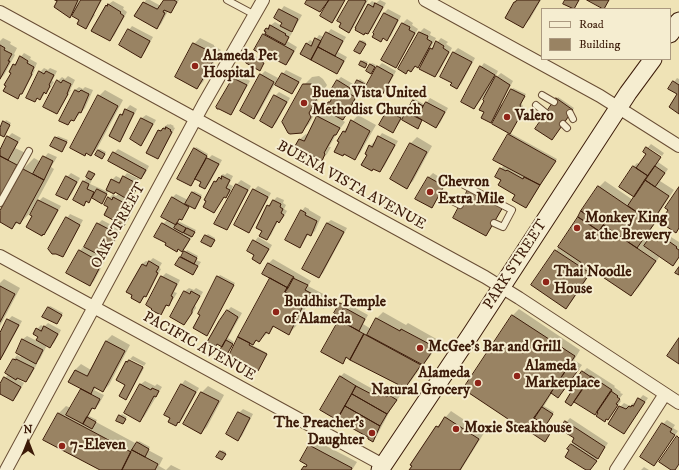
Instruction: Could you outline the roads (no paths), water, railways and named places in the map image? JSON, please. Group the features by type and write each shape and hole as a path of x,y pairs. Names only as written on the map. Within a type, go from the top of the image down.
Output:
{"main road":[{"path":"671,33 679,21"},
{"name":"PARK STREET","path":"381,468 652,60"}],"street":[{"name":"OAK STREET","path":"6,470 93,307 263,0"},
{"path":"425,0 600,96 679,146"},
{"name":"BUENA VISTA AVENUE","path":"0,12 502,287 679,403"},
{"name":"PACIFIC AVENUE","path":"0,256 381,468"},
{"path":"616,470 665,394"}],"lane":[{"path":"227,0 255,15"},
{"path":"542,95 554,102"},
{"path":"536,105 546,113"},
{"path":"0,203 29,151"},
{"path":"460,183 512,210 503,227 494,223"},
{"path":"450,200 460,205"}],"place":[{"name":"Alameda Pet Hospital","path":"195,66"},
{"name":"Buena Vista United Methodist Church","path":"304,103"},
{"name":"Valero","path":"507,117"},
{"name":"Chevron Extra Mile","path":"430,192"},
{"name":"Monkey King at the Brewery","path":"577,228"},
{"name":"Thai Noodle House","path":"546,282"},
{"name":"Buddhist Temple of Alameda","path":"276,312"},
{"name":"McGee's Bar and Grill","path":"420,348"},
{"name":"Alameda Marketplace","path":"517,376"},
{"name":"Alameda Natural Grocery","path":"478,383"},
{"name":"Moxie Steakhouse","path":"456,429"},
{"name":"The Preacher's Daughter","path":"372,433"},
{"name":"7-Eleven","path":"62,446"}]}
